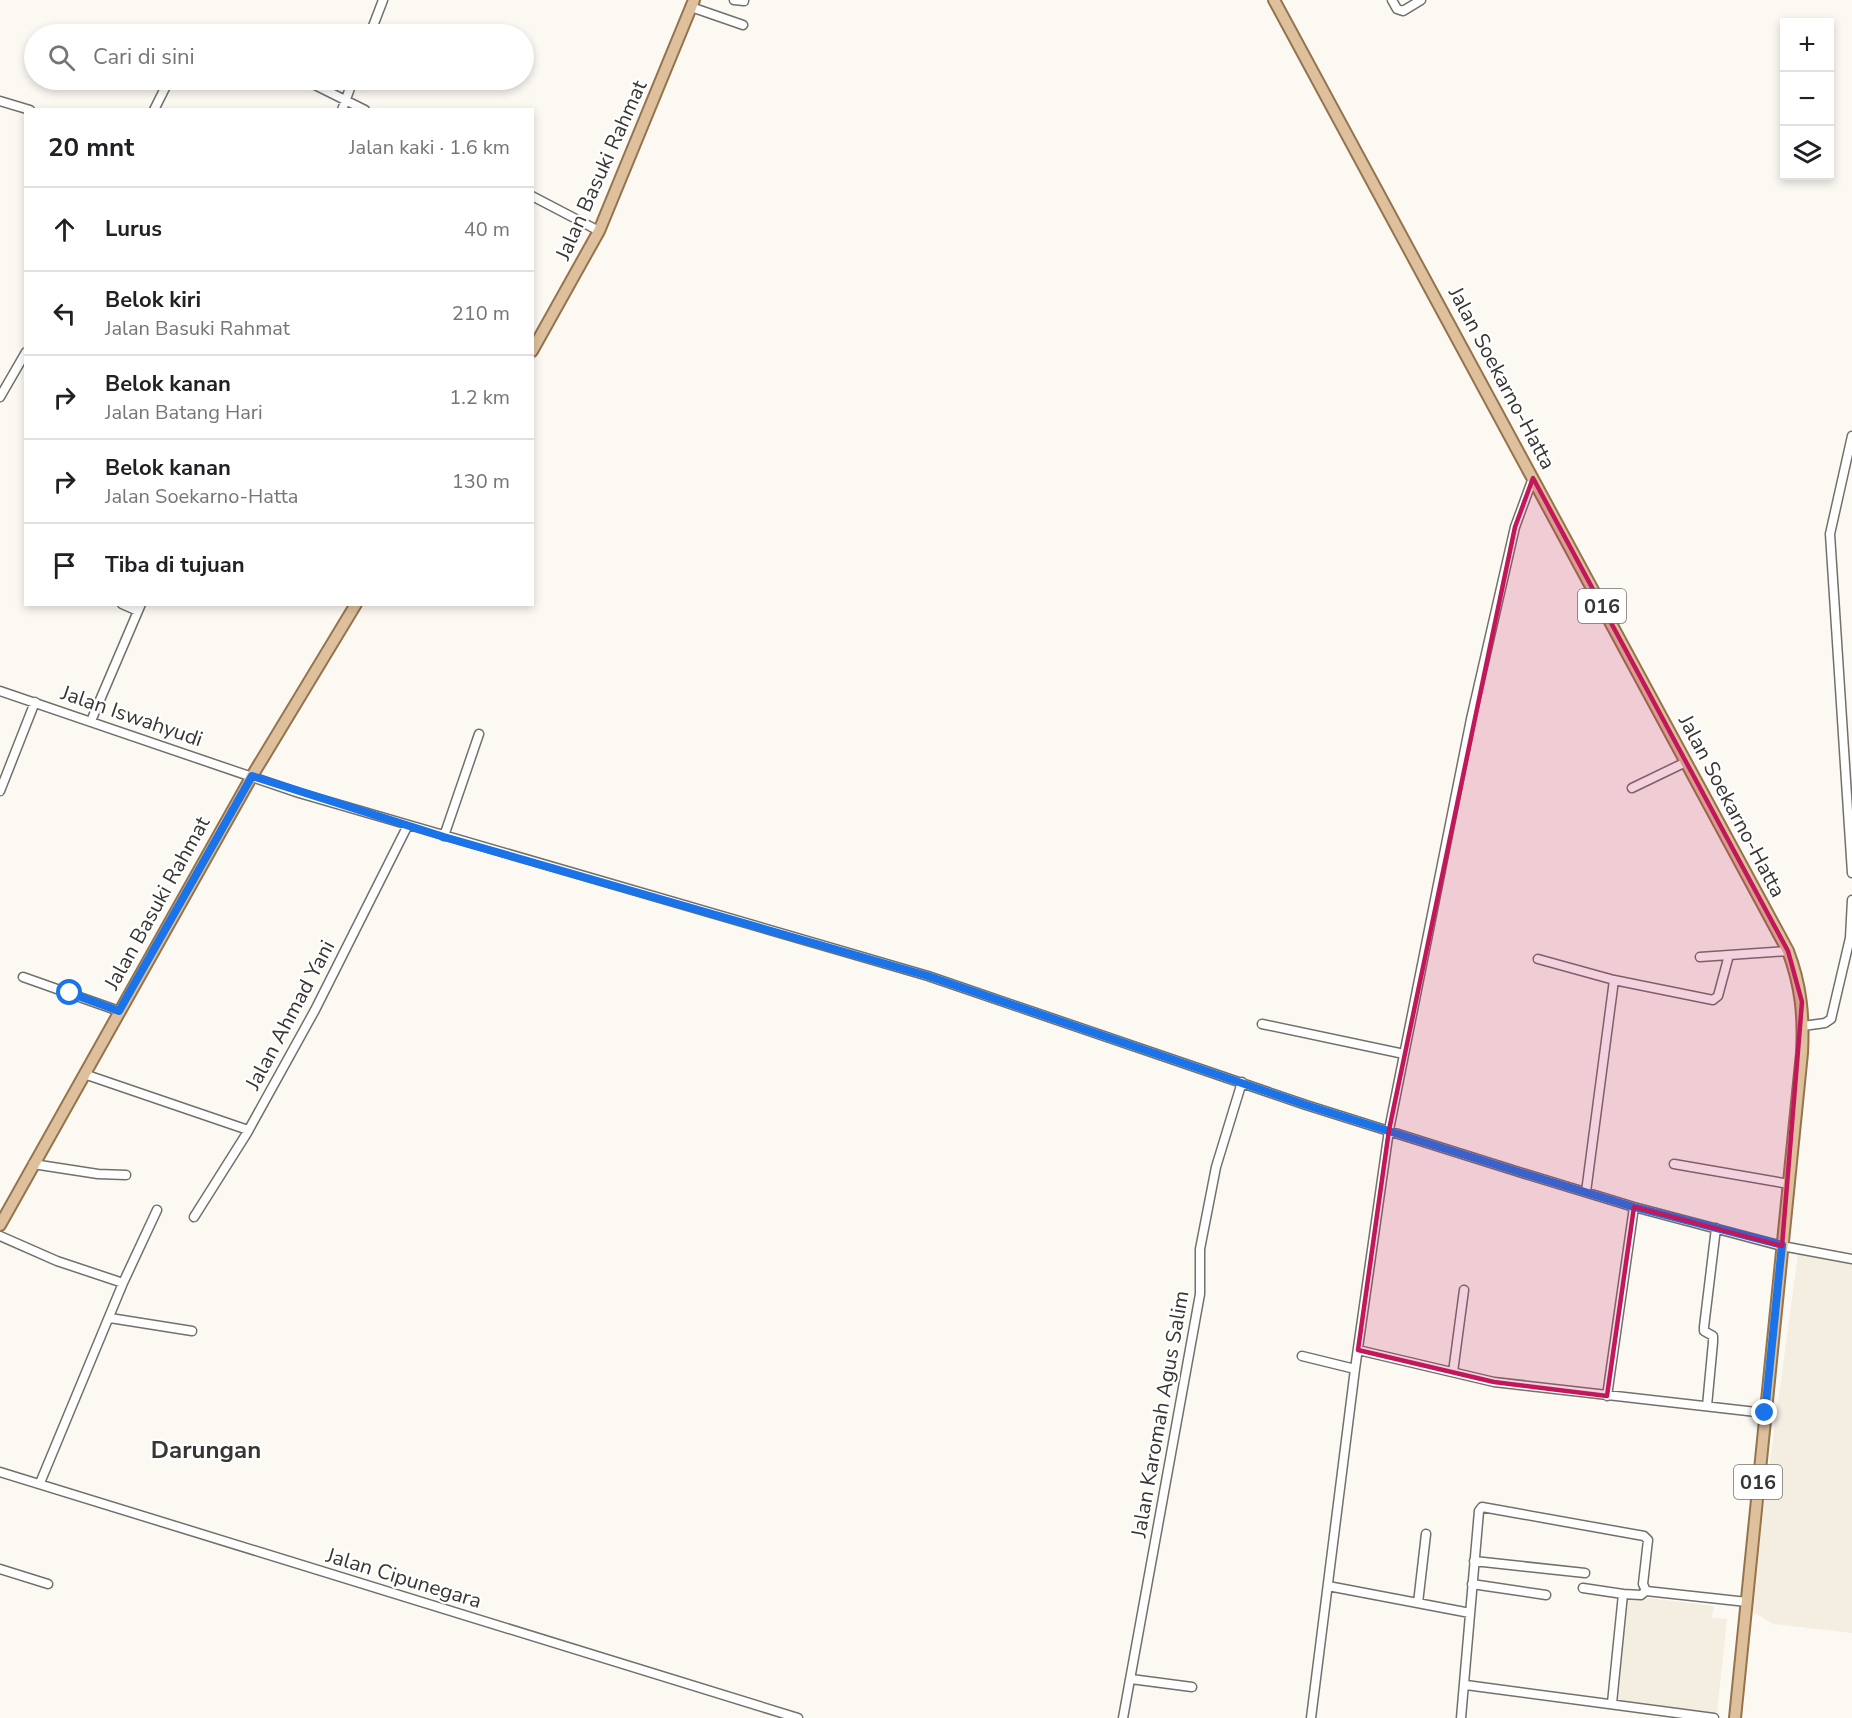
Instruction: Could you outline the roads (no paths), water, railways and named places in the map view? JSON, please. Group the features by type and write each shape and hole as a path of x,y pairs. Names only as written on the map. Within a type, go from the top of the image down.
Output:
{"main road":[{"name":"Jalan Soekarno-Hatta","path":"1274,0 1788,951 1797,975 1803,1026 1735,1718"},
{"name":"Jalan Basuki Rahmat","path":"534,347 599,231 692,4"},
{"name":"Jalan Basuki Rahmat","path":"0,1225 252,776 355,606"}],"street":[{"path":"374,24 383,0"},
{"path":"734,0 744,2"},
{"path":"1392,0 1397,9 1403,11 1421,0"},
{"path":"692,4 744,25"},
{"path":"155,108 164,90"},
{"path":"326,90 361,108"},
{"path":"343,108 350,90"},
{"path":"0,102 24,108"},
{"path":"534,197 599,231"},
{"path":"0,398 24,356"},
{"path":"1852,436 1830,534 1852,873"},
{"path":"1311,1718 1355,1369 1389,1131 1472,719 1515,527 1533,478"},
{"path":"91,721 140,608"},
{"name":"Jalan Iswahyudi","path":"0,691 252,776 444,837 928,976 1389,1131 1634,1207 1782,1245 1852,1259"},
{"path":"0,791 35,702"},
{"path":"444,837 479,734"},
{"path":"1632,788 1686,762"},
{"name":"Jalan Ahmad Yani","path":"194,1217 248,1130 315,1010 408,825"},
{"path":"1803,1026 1825,1023 1831,1019 1850,938 1852,900"},
{"path":"1700,957 1788,951"},
{"path":"1538,959 1614,980 1713,1000 1718,996 1729,955"},
{"path":"23,977 119,1011"},
{"path":"1586,1192 1614,980"},
{"path":"1262,1024 1404,1054"},
{"path":"84,1074 248,1130"},
{"name":"Jalan Karomah Agus Salim","path":"1123,1718 1200,1294 1200,1249 1216,1167 1242,1082"},
{"path":"33,1164 98,1174 126,1175"},
{"path":"1674,1164 1789,1184"},
{"path":"1607,1396 1634,1207"},
{"path":"40,1484 123,1283 157,1210"},
{"path":"1707,1406 1713,1336 1704,1330 1716,1228"},
{"path":"0,1236 57,1261 123,1283"},
{"path":"1453,1372 1464,1290"},
{"path":"110,1318 192,1331"},
{"path":"1358,1350 1494,1382 1765,1413"},
{"path":"1302,1356 1355,1369"},
{"name":"Jalan Cipunegara","path":"0,1472 798,1718"},
{"path":"1461,1718 1466,1685 1474,1561 1479,1511 1482,1507 1646,1537 1648,1540 1643,1584 1646,1591"},
{"path":"1418,1603 1426,1534"},
{"path":"1474,1561 1585,1573"},
{"path":"0,1569 48,1584"},
{"path":"1472,1584 1546,1595"},
{"path":"1328,1586 1470,1613"},
{"path":"1583,1588 1623,1594 1641,1595 1646,1591 1747,1602"},
{"path":"1612,1703 1623,1594"},
{"path":"1131,1679 1192,1687"},
{"path":"1466,1685 1714,1718"}],"district":[{"name":"Darungan","path":"206,1450"}]}
